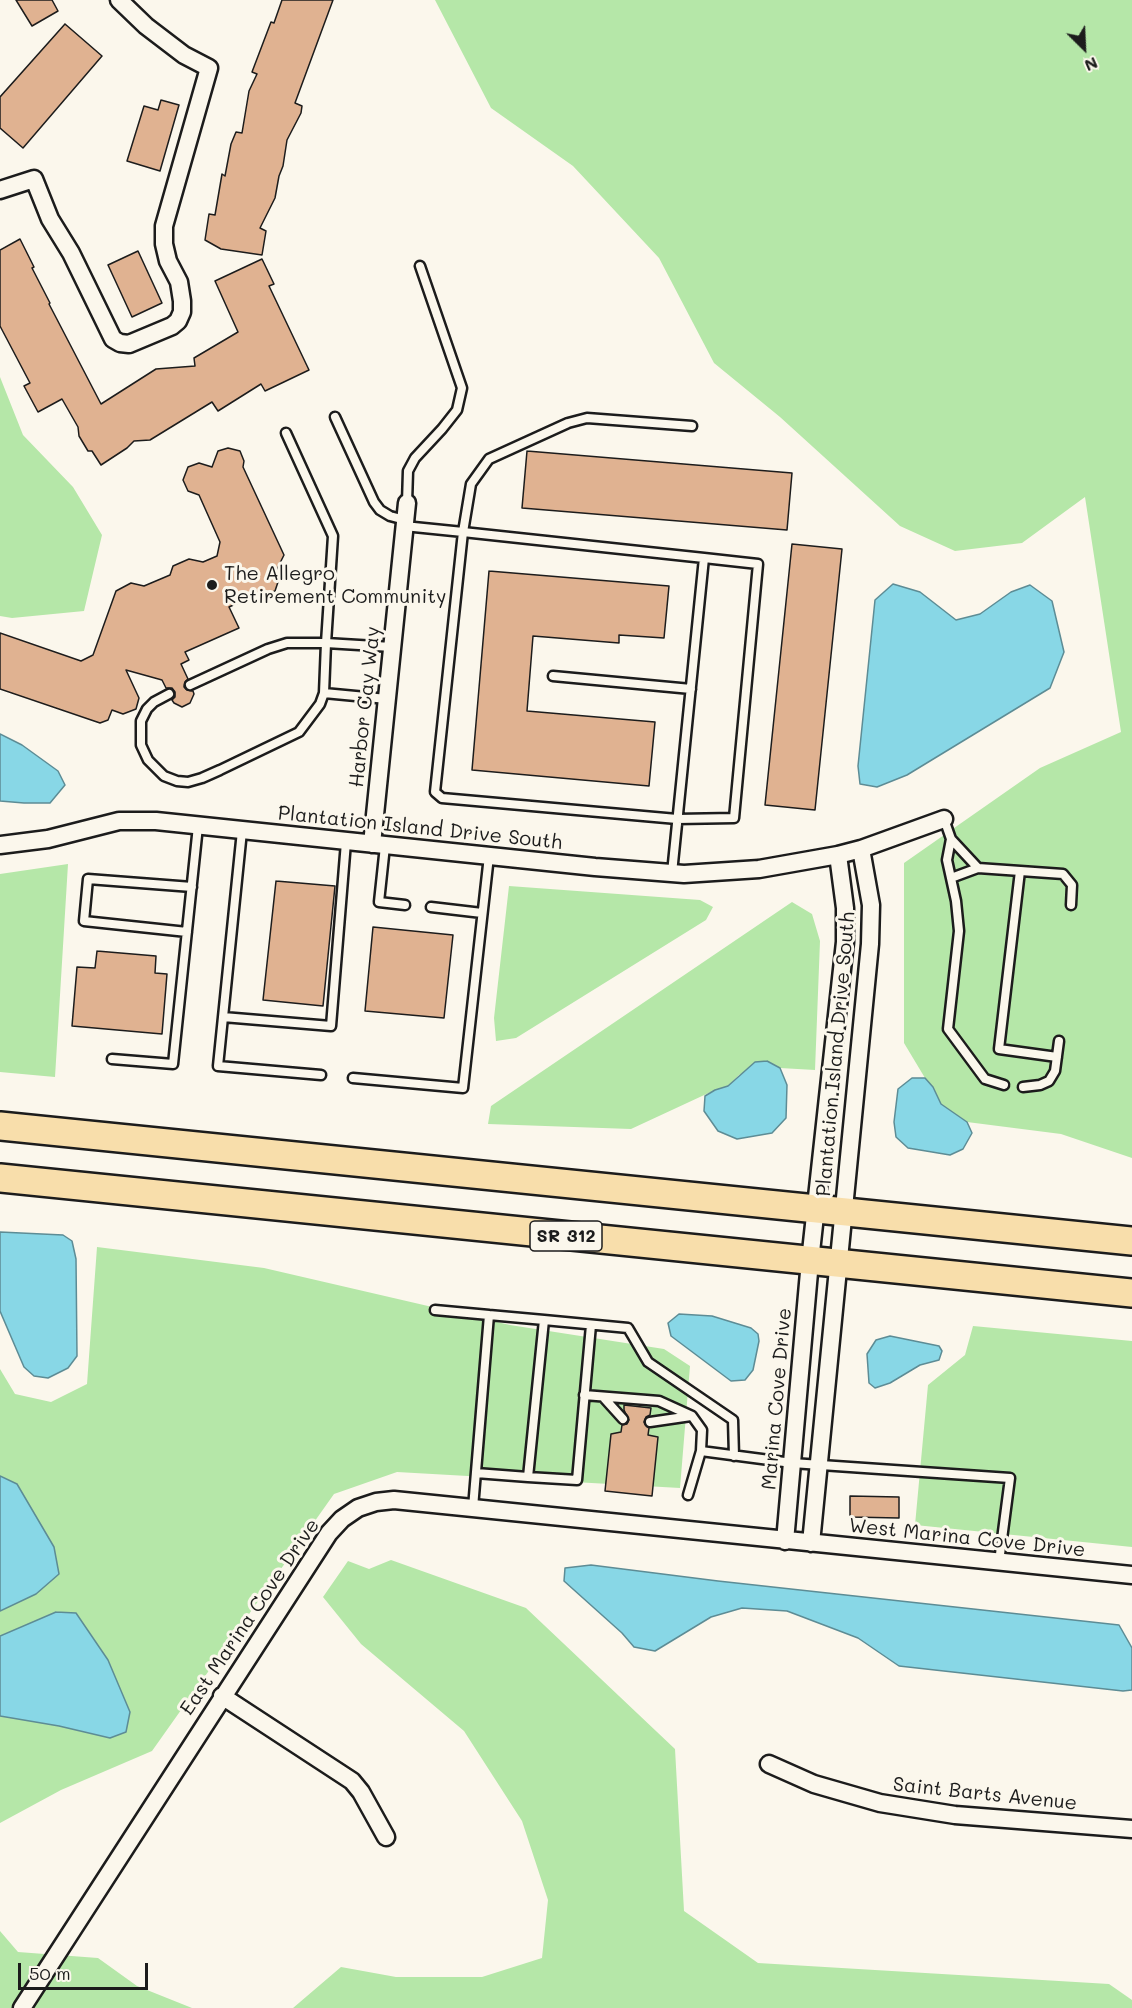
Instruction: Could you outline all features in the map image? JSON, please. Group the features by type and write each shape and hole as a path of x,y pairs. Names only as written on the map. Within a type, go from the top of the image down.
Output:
{"main road":[{"path":"0,1126 1132,1241"},
{"name":"SR 312","path":"0,1178 1132,1293"}],"street":[{"path":"0,190 34,179 50,219 71,253 113,339 129,344 172,326 178,321 183,301 179,282 168,261 164,244 164,226 209,68 184,55 146,26 119,0"},
{"name":"Harbor Cay Way","path":"378,845 387,699 407,503"},
{"name":"Plantation Island Drive South","path":"0,845 48,839 119,821 156,821 346,842 684,874 759,869 838,855 944,819"},
{"name":"Plantation Island Drive South","path":"838,1264 870,944 871,905 861,849"},
{"name":"Plantation Island Drive South","path":"810,1261 845,942 845,908 838,855"},
{"name":"Marina Cove Drive","path":"798,1542 792,1463 810,1261"},
{"path":"798,1542 818,1465 838,1264"},
{"name":"East Marina Cove Drive","path":"22,2008 329,1533 342,1519 358,1508 376,1502 394,1500 798,1542"},
{"name":"West Marina Cove Drive","path":"798,1542 1132,1575"},
{"path":"222,1696 352,1781 361,1792 386,1837"},
{"name":"Saint Barts Avenue","path":"769,1764 814,1784 880,1803 955,1815 1132,1829"}],"lane":[{"path":"407,503 408,471 415,458 457,410 462,388 420,266"},
{"path":"335,417 374,502 380,510 405,523 464,532 758,564 734,818 678,819 442,798 435,792 464,532 471,484 489,459 568,423 587,418 692,426"},
{"path":"169,694 154,702 144,715 141,721 141,745 148,760 164,776 188,782 211,774 299,732 321,704 324,693 333,536 286,433"},
{"path":"672,873 704,558"},
{"path":"190,685 268,649 287,643 392,647"},
{"path":"553,676 691,689"},
{"path":"324,693 387,699"},
{"path":"944,819 951,839 978,868"},
{"path":"112,1059 173,1064 198,826"},
{"path":"242,831 218,1066 321,1076"},
{"path":"951,839 947,860 959,931 948,1029 985,1079 1004,1085"},
{"path":"223,1017 331,1026 346,842"},
{"path":"378,845 379,902 405,905"},
{"path":"353,1078 463,1088 489,856"},
{"path":"951,878 978,868 1063,874 1072,885 1071,904"},
{"path":"1020,871 999,1050 1057,1056"},
{"path":"187,932 84,921 88,879 192,887"},
{"path":"431,908 482,913"},
{"path":"1023,1087 1040,1086 1049,1081 1055,1071 1059,1041"},
{"path":"435,1310 628,1329 648,1362 733,1420 734,1456"},
{"path":"473,1508 489,1314"},
{"path":"528,1477 544,1320"},
{"path":"476,1473 577,1480 591,1325"},
{"path":"584,1395 660,1401 692,1416 702,1430 701,1451 688,1495"},
{"path":"604,1398 623,1419"},
{"path":"650,1422 692,1416"},
{"path":"701,1451 792,1463 1010,1478 999,1562"}],"green space":[{"path":"435,0 1132,0 1132,1158 1061,1134 967,1122 941,1104 933,1087 904,1043 904,863 1040,768 1121,732 1085,497 1022,543 955,551 900,526 780,417 714,363 659,258 573,166 491,108"},
{"path":"0,377 23,435 73,487 102,535 84,611 12,618 0,616"},
{"path":"68,864 55,1077 0,1072 0,874"},
{"path":"509,886 700,900 713,907 706,920 516,1038 496,1041 494,1018"},
{"path":"792,902 812,914 820,941 815,1070 780,1068 767,1061 739,1075 728,1086 631,1129 488,1124 491,1106"},
{"path":"97,1247 264,1268 510,1325 664,1349 690,1366 680,1488 397,1472 334,1494 152,1751 61,1790 0,1823 0,1369 15,1394 51,1402 87,1384"},
{"path":"973,1326 1132,1341 1132,1547 915,1525 928,1385 965,1355"},
{"path":"391,1560 526,1608 675,1749 684,1911 758,1963 1109,1984 1132,2000 1132,2008 293,2008 341,1967 396,1977 482,1977 542,1958 548,1900 522,1821 464,1731 361,1644 323,1597 348,1561 369,1569"},
{"path":"0,1931 18,1952 98,1958 137,1986 192,2008 0,2008"}],"water":[{"path":"893,584 920,592 956,620 980,614 1011,592 1030,585 1052,601 1064,652 1050,688 907,775 877,787 860,784 858,766 875,600"},
{"path":"0,734 22,745 58,771 65,785 50,803 0,801"},
{"path":"767,1061 780,1068 787,1085 786,1118 772,1133 737,1139 718,1131 704,1111 705,1096 728,1086 755,1062"},
{"path":"912,1078 925,1078 933,1087 941,1104 967,1122 972,1133 963,1149 950,1155 908,1148 896,1137 894,1122 898,1089"},
{"path":"0,1232 63,1235 72,1241 76,1259 77,1356 68,1368 48,1378 34,1376 24,1367 0,1311"},
{"path":"679,1314 712,1316 751,1328 758,1334 759,1341 753,1370 745,1380 731,1381 671,1336 668,1323"},
{"path":"890,1336 939,1346 942,1351 939,1360 920,1365 890,1383 875,1388 869,1383 867,1354 876,1340"},
{"path":"0,1476 17,1484 54,1547 59,1574 36,1594 0,1611"},
{"path":"591,1565 1119,1625 1132,1648 1132,1690 1123,1691 899,1666 858,1638 787,1611 742,1608 711,1617 655,1651 634,1647 622,1633 564,1581 565,1568"},
{"path":"56,1612 76,1613 108,1660 130,1712 126,1732 110,1738 0,1716 0,1636"}],"building":[{"path":"16,0 52,0 58,11 32,26"},
{"path":"282,0 333,0 295,103 302,106 301,113 287,140 275,198 260,228 266,231 262,255 221,249 205,240 209,214 215,215 222,174 225,176 231,144 236,132 242,133 249,91 257,74 252,72"},
{"path":"65,24 102,56 23,148 0,128 0,97"},
{"path":"161,100 179,105 160,171 127,161 144,106 158,110"},
{"path":"20,239 49,304 101,404 156,369 195,366 194,358 238,332 215,281 262,259 274,284 269,286 309,370 265,391 261,384 218,411 212,402 150,440 134,441 101,465 92,451 88,451 79,436 78,427 62,399 38,412 24,386 30,383 0,326 0,250"},
{"path":"138,251 162,303 132,317 108,265"},
{"name":"The Allegro Retirement Community","path":"228,448 240,451 244,461 243,467 284,555 276,571 279,579 275,591 258,594 229,607 239,628 185,652 189,660 181,664 188,679 184,687 193,691 194,694 190,703 182,707 174,703 172,700 175,692 172,688 166,688 162,680 126,670 139,698 136,709 123,714 112,710 108,720 100,723 0,689 0,633 81,661 93,655 116,591 131,583 144,586 170,575 173,566 189,559 203,562 217,556 220,542 199,495 188,491 183,480 188,467 199,463 212,467 218,451"},
{"path":"527,451 792,473 787,530 522,508"},
{"path":"792,544 842,549 815,810 765,805"},
{"path":"489,571 669,586 664,638 619,635 619,643 533,636 527,711 655,722 649,786 472,770"},
{"path":"276,881 335,886 323,1006 263,1000"},
{"path":"373,927 453,935 444,1018 365,1011"},
{"path":"97,951 156,956 155,973 167,974 162,1034 72,1026 77,967 95,968"},
{"path":"624,1405 651,1408 650,1415 644,1422 649,1428 648,1435 658,1437 652,1496 605,1491 611,1434 621,1432 622,1425 627,1424 629,1420"},
{"path":"850,1496 899,1497 899,1518 850,1517"}],"place":[{"name":"The Allegro Retirement Community","path":"212,585"}]}
